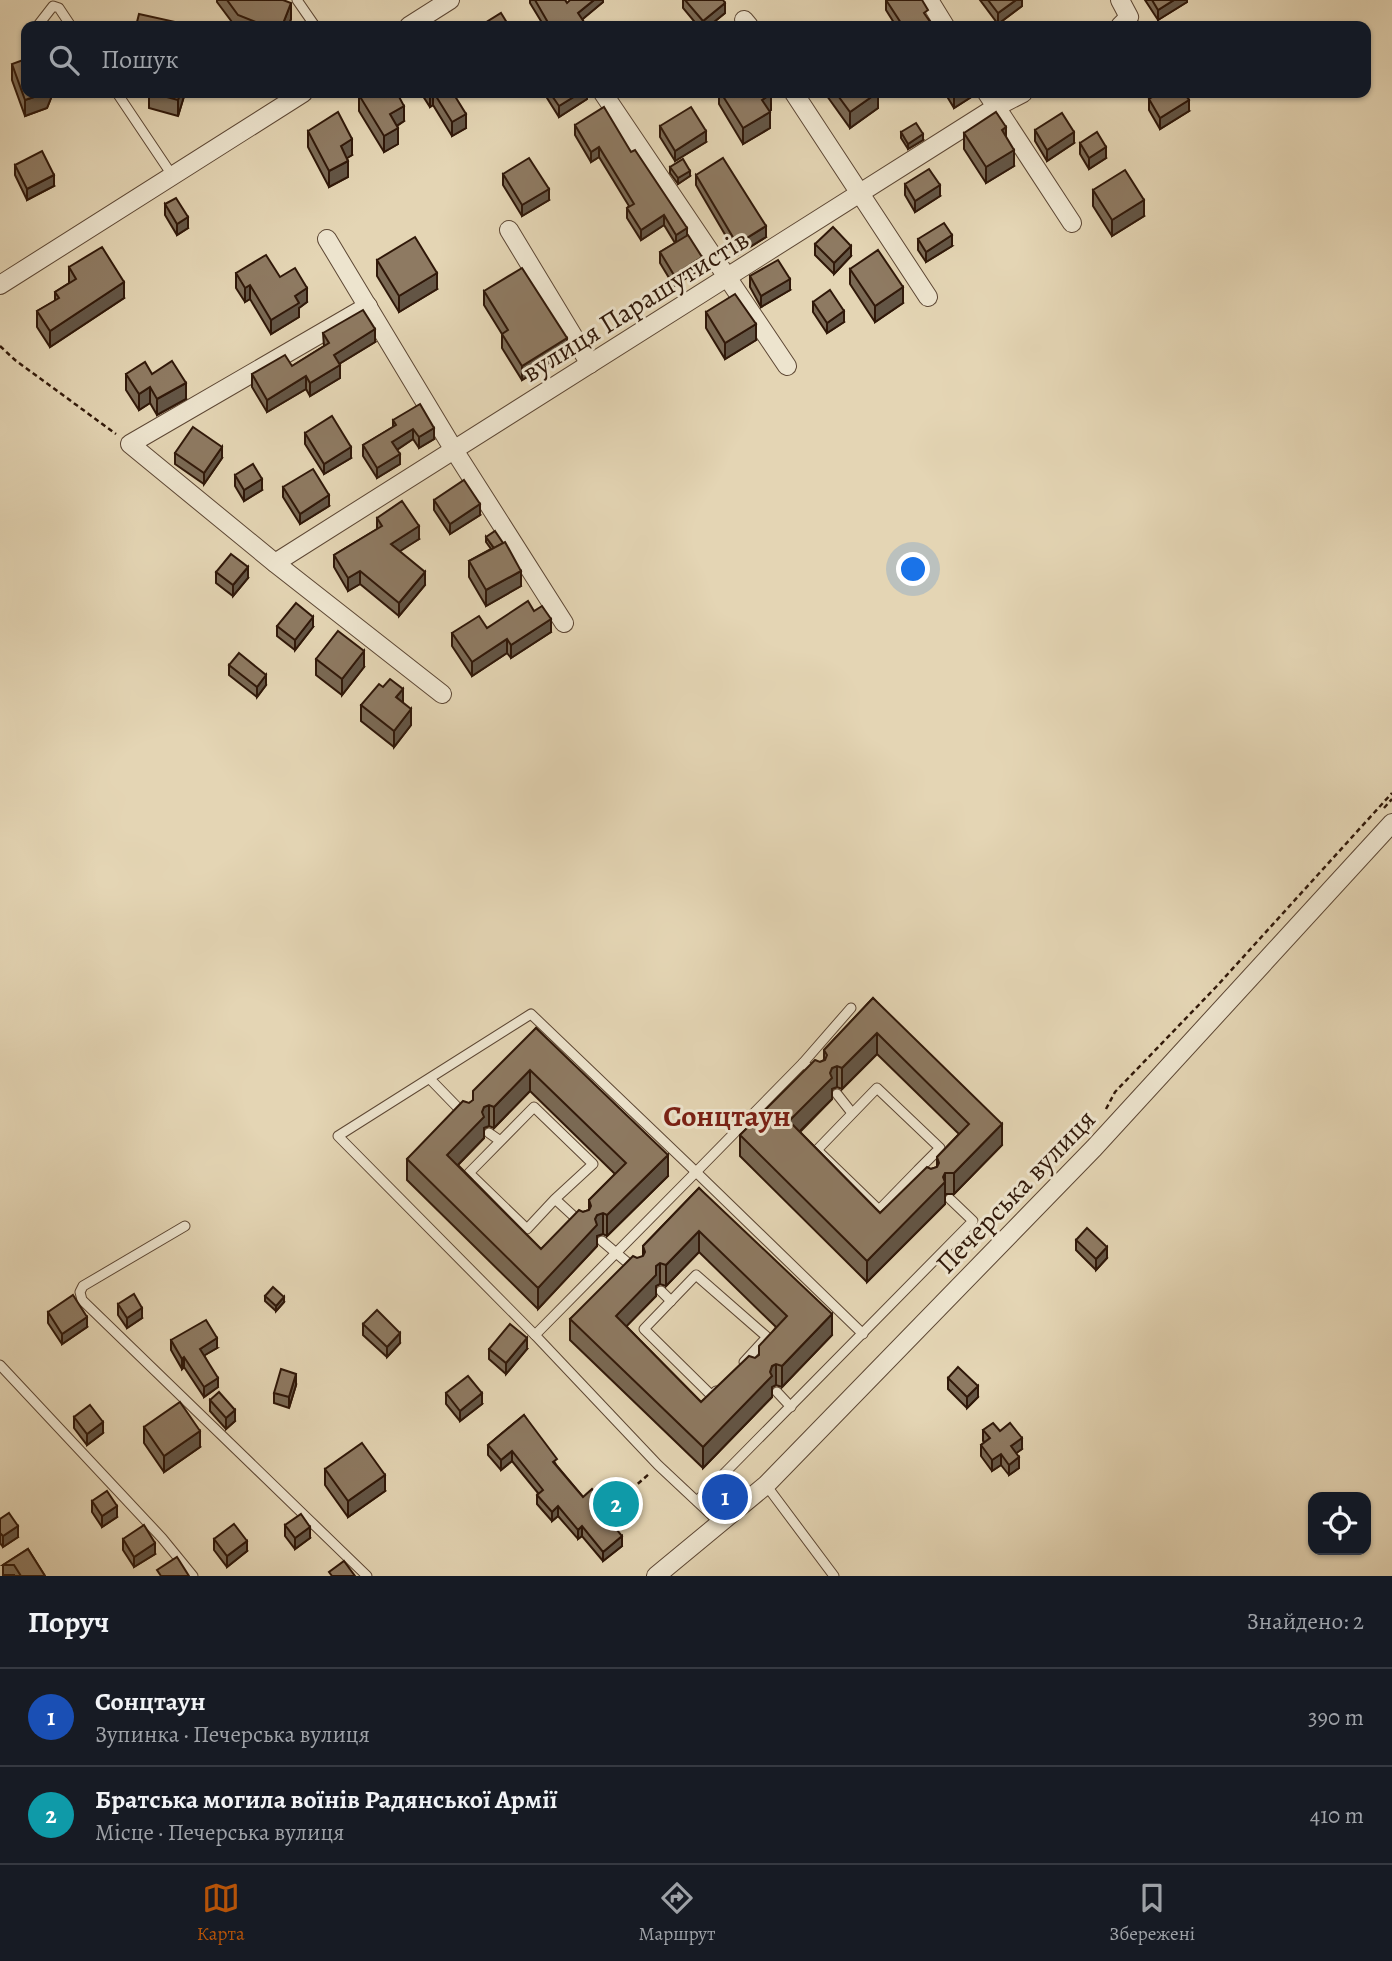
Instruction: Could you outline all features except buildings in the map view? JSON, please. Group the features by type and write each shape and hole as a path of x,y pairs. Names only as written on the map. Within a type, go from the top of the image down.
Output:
{"street":[{"path":"416,21 450,0"},
{"path":"929,0 942,21"},
{"path":"1120,0 1125,21"},
{"path":"0,285 295,98"},
{"path":"607,98 787,366"},
{"path":"797,98 928,297"},
{"path":"991,100 1072,223"},
{"name":"вулиця Парашутистів","path":"275,563 861,193 991,100"},
{"path":"509,230 590,364"},
{"path":"327,239 454,450 564,623"},
{"path":"368,306 131,444 275,563 442,695"},
{"name":"Печерська вулиця","path":"656,1576 766,1485 1094,1148 1392,823"}],"lane":[{"path":"297,0 312,21"},
{"path":"41,21 53,6 59,8 68,21"},
{"path":"120,98 172,175"},
{"path":"535,1335 803,1063 851,1008"},
{"path":"721,1524 659,1465 338,1136 531,1014 863,1334"},
{"path":"803,1063 820,1076"},
{"path":"430,1079 468,1117"},
{"path":"877,1088 940,1148 918,1170 879,1210 817,1150 877,1088"},
{"path":"837,1094 852,1113"},
{"path":"534,1107 593,1164 555,1199 527,1229 469,1172 534,1107"},
{"path":"489,1133 499,1140"},
{"path":"918,1170 932,1183"},
{"path":"555,1199 584,1226"},
{"path":"697,1501 973,1221 950,1199"},
{"path":"186,1226 83,1286 80,1292 82,1300 367,1576"},
{"path":"602,1241 638,1272"},
{"path":"720,1388 712,1396 644,1329 696,1275 767,1337 747,1365 736,1371"},
{"path":"661,1291 671,1301"},
{"path":"0,1365 162,1538 193,1576"},
{"path":"777,1392 791,1407"},
{"path":"766,1485 834,1576"}],"path":[{"path":"0,346 15,360 131,444"},
{"path":"1104,1113 1115,1092 1216,987 1392,793"},
{"path":"625,1495 659,1465"}],"place":[{"name":"Сонцтаун","path":"725,1497"},
{"name":"Братська могила воїнів Радянської Армії","path":"616,1504"}],"district":[{"name":"Сонцтаун","path":"727,1116"}]}
